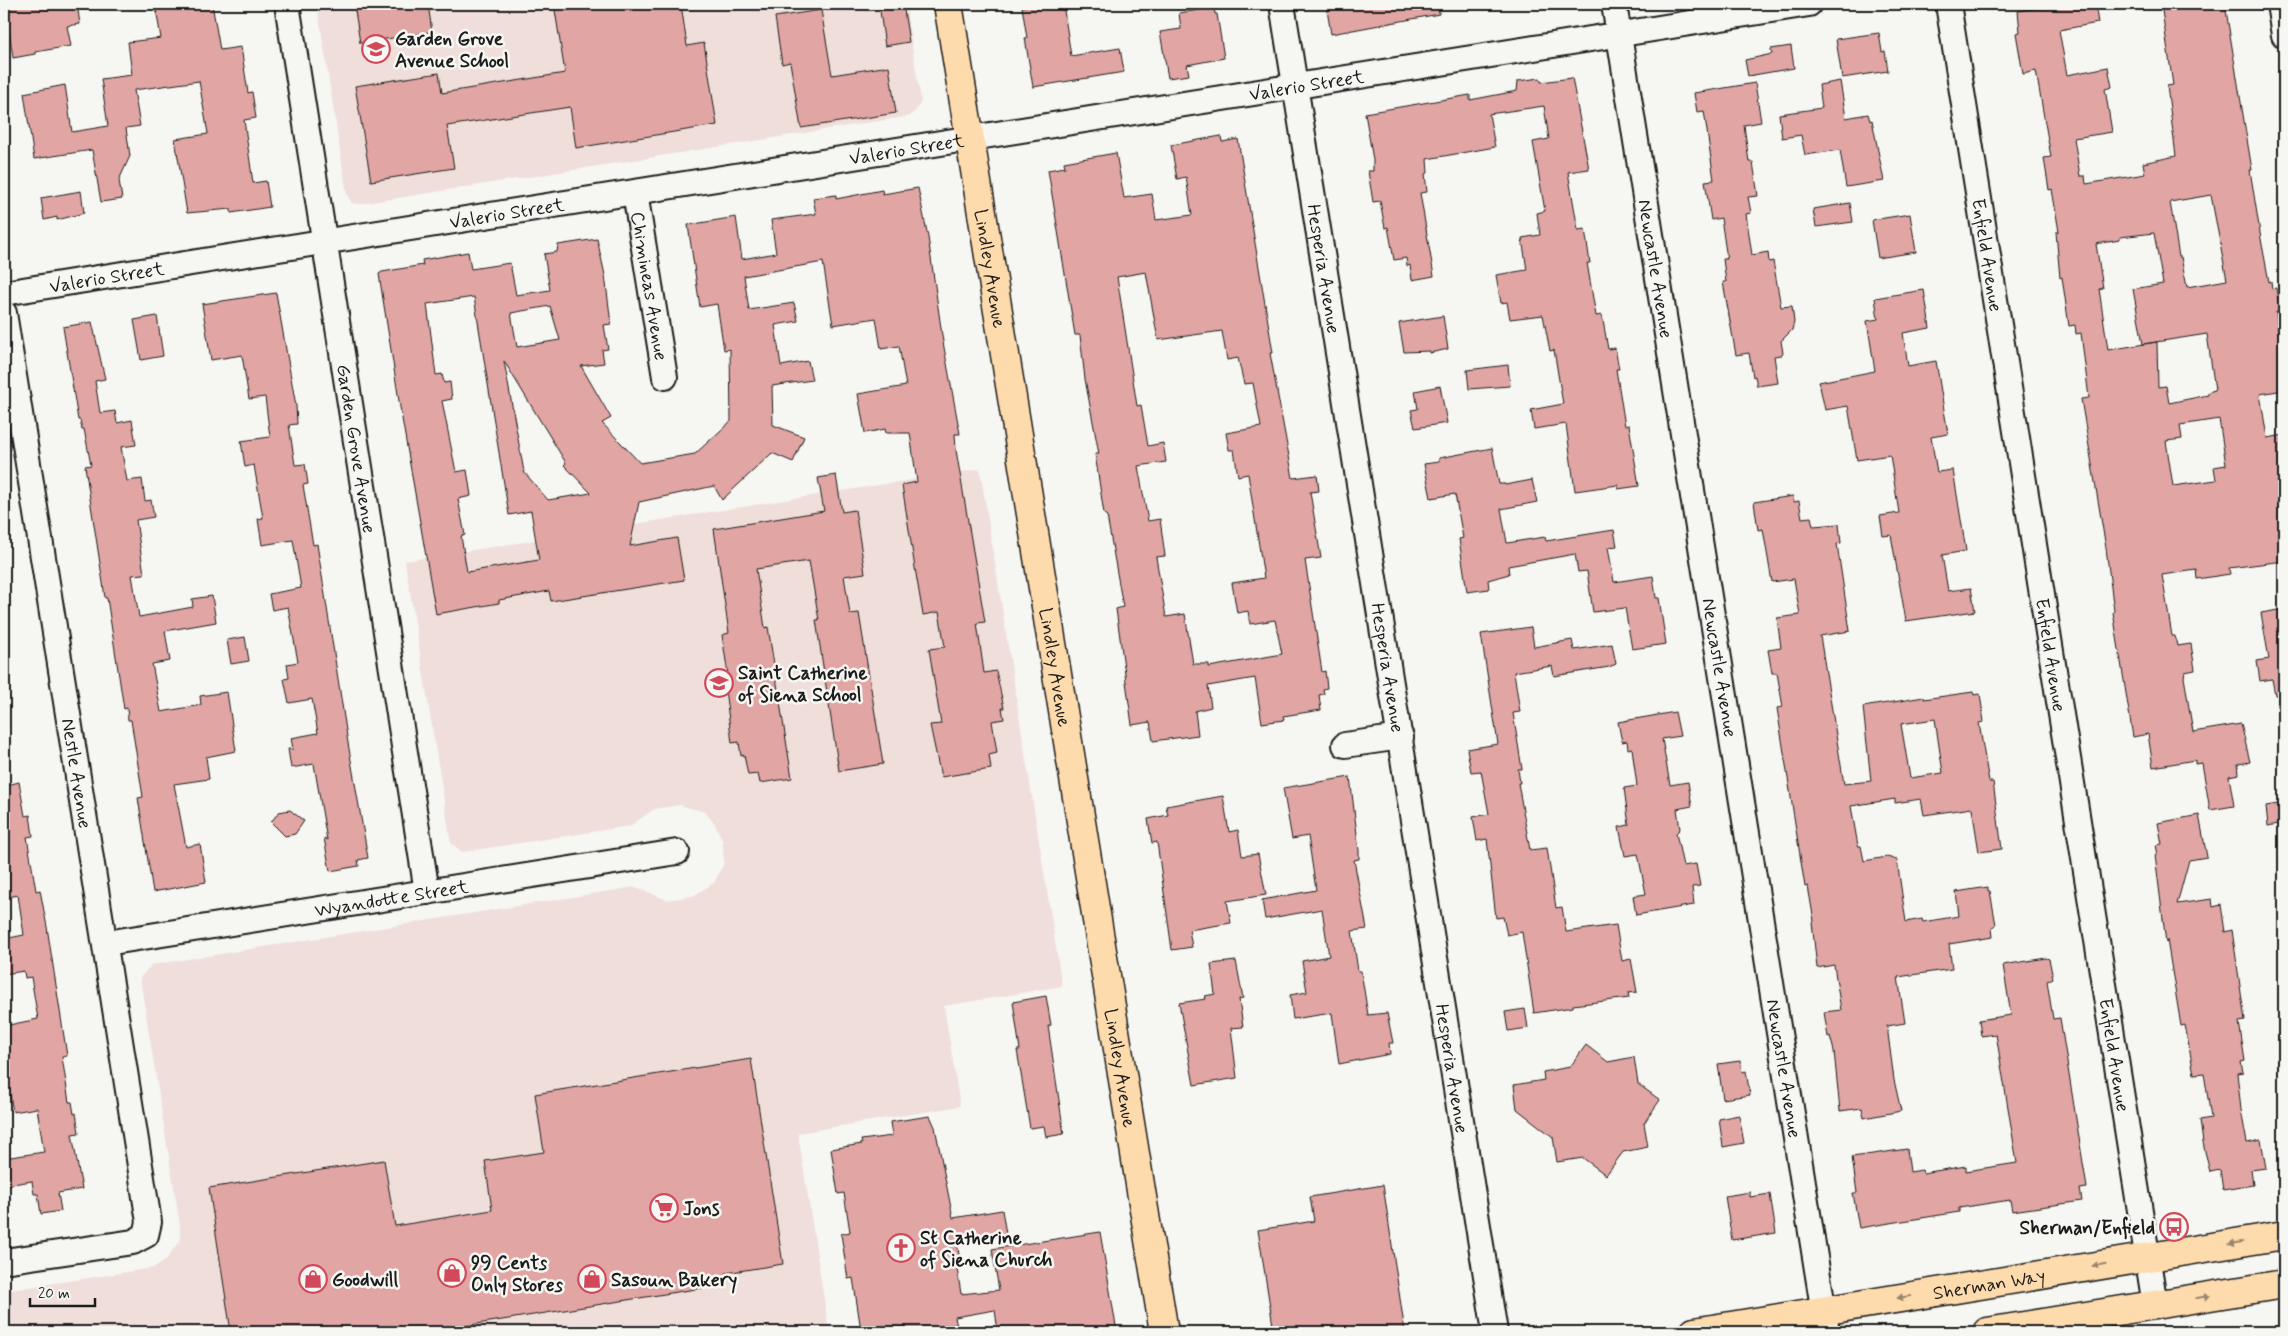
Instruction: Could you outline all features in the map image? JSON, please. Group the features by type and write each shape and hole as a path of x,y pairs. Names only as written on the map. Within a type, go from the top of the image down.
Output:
{"main road":[{"name":"Lindley Avenue","path":"948,4 1164,1332"},
{"name":"Sherman Way","path":"1694,1332 1825,1321 2147,1258 2284,1235"},
{"path":"1987,1332 2284,1284"}],"street":[{"name":"Garden Grove Avenue","path":"287,4 427,892"},
{"name":"Hesperia Avenue","path":"1282,4 1495,1332"},
{"name":"Newcastle Avenue","path":"1614,4 1825,1321"},
{"name":"Valerio Street","path":"4,293 1809,4"},
{"name":"Enfield Avenue","path":"1948,4 2155,1305"},
{"path":"2279,4 2284,36"},
{"name":"Chimineas Avenue","path":"635,193 665,377"},
{"name":"Nestle Avenue","path":"4,313 149,1222 146,1235 134,1242 4,1261"},
{"path":"1345,745 1401,737"},
{"name":"Wyandotte Street","path":"106,943 677,852"}],"shaded area":[{"path":"317,4 905,4 921,101 917,109 910,116 360,204 352,203 347,195"},
{"path":"980,469 1062,986 944,1006 960,1106 798,1133 829,1332 4,1332 4,1291 153,1268 165,1261 180,1240 180,1225 140,978 151,965 636,887 667,900 693,896 714,883 724,863 723,842 715,824 705,812 680,805 654,809 630,826 462,852 451,843 405,561"}],"building":[{"path":"4,4 77,4 80,24 67,26 71,46 13,58 8,24 4,25"},
{"path":"155,4 212,4 220,50 241,47 248,93 252,92 256,118 244,120 253,183 266,181 270,207 231,213 231,209 187,213 175,139 208,134 199,81 134,90 140,126 126,128 130,156 119,180 122,199 101,202 92,150 34,159 24,93 65,85 72,132 108,126 101,79 132,75 128,42 161,38"},
{"path":"354,4 428,4 432,32 360,43"},
{"path":"554,4 681,4 687,46 704,43 717,125 576,148 570,107 447,126 454,168 371,181 355,86 439,73 442,93 565,73"},
{"path":"879,4 903,4 909,42 885,46"},
{"path":"1025,4 1063,4 1071,56 1120,48 1124,72 1033,87 1022,7 1026,6"},
{"path":"1326,4 1439,4 1439,14 1331,34"},
{"path":"2065,4 2095,4 2098,23 2059,30 2067,75 2108,67 2112,87 2105,89 2112,132 2074,138 2080,176 2085,176 2086,184 2145,174 2143,163 2176,156 2167,86 2173,85 2161,4 2225,4 2252,170 2250,170 2261,239 2269,282 2271,281 2272,289 2276,288 2280,312 2276,312 2284,374 2284,390 2260,394 2267,438 2284,435 2284,561 2229,568 2230,574 2197,579 2196,570 2162,575 2172,636 2175,636 2177,646 2191,644 2195,670 2185,672 2184,677 2193,732 2241,724 2250,762 2238,764 2239,774 2229,776 2234,806 2210,810 2202,763 2195,764 2195,760 2153,767 2148,734 2133,737 2113,612 2106,548 2081,399 2089,398 2081,333 2076,334 2075,325 2069,326 2062,277 2060,278 2056,232 2059,232 2052,189 2049,190 2044,158 2051,157 2036,71 2023,74 2016,33 2020,32 2018,11","holes":["2211,195 2227,280 2187,287 2181,257 2179,257 2170,202","2154,233 2163,284 2133,289 2143,344 2207,334 2215,390 2208,392 2208,395 2169,403 2166,386 2158,387 2157,342 2108,350 2099,289 2103,288 2096,244 2120,240 2120,237","2219,419 2226,465 2214,467 2216,480 2173,486 2166,441 2182,439 2180,425"]},
{"path":"1214,8 1215,14 1217,14 1224,58 1187,65 1189,75 1168,78 1160,32 1181,29 1179,13"},
{"path":"821,10 832,75 889,66 896,113 801,128 790,62 782,64 775,17"},
{"path":"1879,33 1882,52 1885,51 1888,71 1842,78 1836,39"},
{"path":"1791,46 1794,68 1748,76 1745,60 1772,54 1771,49"},
{"path":"1540,78 1541,82 1572,78 1589,169 1568,172 1578,230 1585,229 1590,263 1587,263 1596,316 1602,315 1608,349 1615,348 1619,369 1616,369 1625,426 1629,425 1639,486 1618,489 1618,485 1575,491 1566,424 1534,429 1531,410 1563,404 1554,350 1550,351 1543,315 1510,319 1507,302 1501,303 1496,275 1527,270 1522,238 1540,235 1537,213 1545,211 1533,142 1549,139 1544,106 1489,114 1495,147 1427,159 1428,173 1425,174 1427,192 1420,193 1434,276 1412,280 1410,265 1407,266 1406,258 1394,260 1388,227 1385,228 1380,201 1373,202 1368,171 1373,171 1373,160 1365,113 1470,95 1470,100 1517,91 1518,81"},
{"path":"1840,81 1846,118 1868,114 1870,121 1872,120 1884,181 1846,187 1840,150 1805,155 1801,135 1782,138 1779,114 1822,108 1819,85"},
{"path":"1755,83 1761,122 1744,125 1749,162 1753,162 1758,196 1748,197 1751,213 1746,214 1752,255 1768,252 1769,262 1773,261 1781,307 1792,306 1794,322 1792,330 1781,341 1782,355 1774,356 1778,383 1757,386 1755,376 1753,377 1749,353 1736,355 1723,282 1726,282 1723,259 1727,259 1721,218 1711,220 1705,181 1714,180 1704,111 1697,112 1694,93"},
{"path":"1221,136 1222,142 1238,139 1273,353 1270,353 1293,478 1317,475 1319,491 1310,492 1321,558 1305,560 1322,672 1325,671 1327,688 1323,689 1324,694 1319,695 1321,710 1283,716 1284,720 1262,723 1255,678 1208,686 1211,707 1195,711 1198,735 1153,741 1150,722 1132,725 1116,609 1123,607 1107,516 1104,514 1095,454 1099,454 1085,379 1080,335 1075,335 1048,170 1065,167 1064,162 1116,153 1124,198 1152,194 1156,220 1192,215 1186,177 1177,179 1171,145","holes":["1146,272 1158,340 1222,331 1227,360 1238,358 1244,384 1253,383 1261,427 1226,433 1229,450 1234,450 1238,476 1248,474 1264,578 1232,583 1237,613 1248,611 1250,624 1275,620 1282,654 1209,667 1209,664 1193,664 1185,614 1166,617 1156,557 1165,556 1160,519 1148,521 1138,466 1166,462 1163,443 1148,446 1141,405 1137,406 1117,277"]},
{"path":"918,188 928,237 943,342 960,434 955,434 956,450 985,622 977,623 984,673 996,671 1004,708 1002,708 1004,719 992,721 997,753 989,755 991,769 941,777 930,725 941,724 929,649 945,647 939,612 923,615 915,568 902,485 917,482 910,433 886,433 885,429 865,433 858,394 906,386 899,346 881,349 876,318 833,325 823,262 744,276 749,310 794,303 798,321 775,325 781,366 808,361 812,380 772,386 773,425 804,437 793,462 772,453 722,500 714,486 639,502 630,546 677,538 684,580 551,601 549,591 499,600 499,603 436,614 379,274 423,265 422,260 468,252 471,269 510,263 516,295 550,290 544,254 557,252 558,245 597,239 605,275 611,324 604,325 608,349 602,350 604,363 581,366 611,418 602,423 640,463 695,454 731,421 730,349 724,350 717,304 700,307 688,225 736,217 742,259 776,253 771,220 816,214 813,198 836,195 836,199 882,190 883,194","holes":["474,297 509,515 531,511 539,560 467,572 461,536 465,535 458,499 471,496 467,470 456,472 442,401 452,399 450,382 444,383 442,374 436,375 427,304","550,306 560,340 517,347 511,313","504,361 566,463 564,465 591,493 548,500 524,472"]},
{"path":"81,191 84,213 57,220 57,217 44,220 41,198"},
{"path":"1850,203 1853,222 1816,227 1813,209"},
{"path":"1910,214 1916,252 1878,258 1872,220"},
{"path":"1924,290 1930,328 1903,333 1908,366 1936,361 1948,434 1931,437 1937,472 1953,470 1966,551 1942,555 1948,591 1971,588 1975,611 1906,621 1891,535 1883,536 1880,516 1899,513 1890,455 1857,460 1848,406 1825,410 1819,382 1875,371 1867,321 1878,319 1875,298"},
{"path":"276,293 296,406 297,424 289,425 295,465 305,464 308,484 303,485 313,545 317,544 368,858 358,860 359,866 330,871 324,838 327,840 314,764 291,768 288,749 293,749 291,738 318,733 312,699 289,703 284,679 289,678 287,664 298,662 288,607 272,610 269,594 301,588 293,540 262,545 258,519 263,518 254,465 245,467 241,441 270,437 265,397 249,399 242,355 211,360 202,304"},
{"path":"157,316 163,356 141,360 134,320"},
{"path":"1443,316 1448,349 1430,353 1430,351 1404,352 1399,323"},
{"path":"92,322 105,379 95,381 100,413 115,411 117,423 132,420 136,445 121,447 127,481 142,479 145,501 151,500 154,517 136,520 144,574 132,575 139,617 193,607 192,599 212,596 216,622 165,631 170,661 152,664 161,712 201,705 200,696 227,692 236,751 206,757 209,779 174,784 186,847 200,844 206,882 153,892 138,798 143,797 131,720 128,720 127,708 124,709 85,466 91,465 84,429 82,429 80,420 78,420 63,327"},
{"path":"1508,365 1510,386 1469,389 1467,370"},
{"path":"1440,386 1447,423 1415,428 1411,410 1418,409 1415,391"},
{"path":"1492,448 1499,484 1505,485 1532,480 1537,502 1501,509 1507,543 1545,537 1546,541 1614,530 1617,546 1608,547 1614,582 1653,576 1656,598 1659,598 1666,644 1632,649 1625,608 1593,612 1587,571 1578,572 1575,554 1508,566 1509,574 1488,580 1489,589 1467,592 1459,539 1463,538 1455,494 1431,498 1424,464 1439,462 1439,458"},
{"path":"836,475 842,512 855,510 865,573 844,576 850,614 859,613 883,764 839,771 816,620 819,620 809,561 756,569 765,628 768,627 792,778 760,783 758,774 748,775 744,755 741,756 739,742 732,743 724,682 729,681 722,635 729,633 714,529 824,511 818,478"},
{"path":"1793,496 1794,502 1799,501 1802,518 1811,517 1813,526 1839,524 1841,543 1837,544 1850,631 1820,636 1844,784 1871,781 1863,707 1924,697 1924,699 1973,692 1974,695 1980,694 1984,722 1979,723 1989,782 1993,782 2002,849 1979,852 1972,808 1924,815 1921,799 1895,803 1895,799 1851,806 1858,846 1861,846 1864,861 1887,857 1897,860 1906,922 1922,919 1923,922 1959,916 1956,892 1988,887 1996,925 1992,928 1993,937 1949,944 1952,969 1898,977 1905,1023 1887,1026 1894,1080 1901,1111 1864,1118 1862,1108 1840,1111 1834,1051 1830,1036 1828,1037 1824,1012 1841,1010 1834,965 1817,968 1812,922 1814,921 1808,886 1805,887 1777,708 1783,707 1777,673 1772,673 1768,650 1781,648 1777,618 1800,615 1794,579 1772,582 1763,529 1758,530 1754,502","holes":["1935,719 1943,773 1910,778 1901,724"]},
{"path":"2284,609 2284,695 2275,695 2272,679 2260,681 2257,661 2269,659 2261,613"},
{"path":"1531,627 1534,647 1572,640 1574,650 1612,644 1616,664 1609,667 1554,676 1552,666 1514,672 1520,712 1513,713 1522,769 1518,769 1520,783 1518,783 1530,850 1547,848 1556,908 1562,907 1566,932 1616,925 1622,961 1631,959 1637,992 1628,993 1629,998 1573,1005 1573,1007 1534,1013 1522,932 1507,935 1503,917 1496,918 1487,839 1477,841 1473,817 1489,814 1481,771 1471,772 1467,749 1498,744 1481,634"},
{"path":"245,637 249,661 231,664 227,640"},
{"path":"1675,712 1680,736 1662,739 1670,785 1688,782 1692,806 1677,809 1680,829 1676,833 1683,866 1696,864 1700,886 1692,887 1694,905 1636,915 1633,896 1646,894 1638,854 1625,856 1619,827 1629,825 1624,788 1637,786 1632,748 1628,749 1627,741 1622,742 1618,722"},
{"path":"1350,777 1359,851 1359,859 1354,860 1367,929 1352,931 1358,971 1361,971 1368,1015 1387,1013 1393,1043 1389,1043 1390,1054 1339,1064 1332,1013 1293,1019 1290,995 1307,992 1302,961 1329,956 1322,909 1265,919 1262,900 1316,890 1308,836 1292,839 1283,788"},
{"path":"19,782 25,816 30,815 33,836 27,837 36,891 40,890 47,927 67,1056 62,1057 69,1102 72,1102 74,1114 76,1113 79,1133 72,1134 82,1189 58,1193 61,1211 41,1214 38,1194 34,1194 32,1181 6,1185 4,1174 4,1158 44,1152 37,1108 13,1112 7,1078 4,1078 4,1026 38,1019 31,977 25,978 24,971 4,974 4,939 24,935 18,895 4,898 4,786"},
{"path":"1223,796 1229,832 1238,830 1242,856 1258,854 1266,895 1227,901 1231,923 1189,930 1192,947 1172,950 1157,842 1152,843 1148,819 1168,815 1166,806"},
{"path":"2284,803 2284,823 2268,826 2266,806"},
{"path":"290,810 304,821 295,834 285,836 271,822 279,812"},
{"path":"2199,815 2207,857 2189,860 2177,904 2212,899 2213,907 2221,905 2225,932 2232,930 2245,1021 2239,1022 2245,1061 2241,1062 2243,1072 2237,1073 2241,1110 2247,1143 2261,1140 2266,1168 2251,1170 2253,1185 2223,1190 2220,1170 2210,1172 2203,1143 2200,1120 2211,1118 2204,1073 2194,1074 2185,1025 2181,1026 2167,940 2166,943 2155,855 2158,855 2156,845 2162,844 2158,823"},
{"path":"2049,959 2053,978 2047,981 2053,1019 2060,1018 2087,1188 2080,1189 2082,1201 2012,1211 2010,1200 1959,1208 1959,1212 1859,1228 1853,1193 1857,1193 1852,1157 1907,1149 1910,1172 1922,1170 1923,1173 1966,1166 1966,1171 2017,1163 1996,1034 1981,1036 1979,1020 2011,1015 2003,965"},
{"path":"1236,961 1243,998 1239,999 1243,1027 1231,1028 1237,1078 1194,1085 1179,1003 1206,999 1205,996 1215,994 1211,964"},
{"path":"1046,996 1051,1025 1048,1026 1064,1134 1046,1137 1044,1126 1030,1128 1017,1050 1020,1050 1013,1002"},
{"path":"1525,1009 1528,1028 1508,1031 1505,1012"},
{"path":"1586,1045 1608,1062 1634,1057 1638,1084 1660,1100 1644,1123 1648,1147 1623,1152 1606,1175 1583,1158 1557,1162 1553,1137 1517,1109 1514,1085 1544,1080 1543,1072 1570,1067"},
{"path":"751,1059 783,1264 726,1273 727,1284 427,1332 231,1332 209,1188 384,1160 395,1226 492,1210 485,1161 544,1152 535,1094"},
{"path":"1740,1061 1742,1072 1746,1071 1750,1095 1723,1099 1718,1064"},
{"path":"1739,1115 1744,1143 1723,1147 1719,1119"},
{"path":"930,1116 935,1127 953,1218 1002,1210 1006,1234 957,1242 960,1261 956,1262 961,1294 999,1290 992,1249 1100,1232 1117,1332 998,1332 995,1310 955,1317 958,1332 868,1332 867,1329 861,1330 853,1278 848,1279 841,1234 850,1232 844,1193 838,1194 831,1149 862,1144 861,1140 892,1136 890,1122"},
{"path":"1383,1185 1405,1332 1274,1332 1258,1230 1314,1221 1310,1197"},
{"path":"1750,1192 1750,1197 1770,1194 1776,1233 1732,1240 1725,1196"}],"place":[{"name":"Garden Grove Avenue School","path":"376,49"},
{"name":"Saint Catherine of Siena School","path":"719,683"},
{"name":"Jons","path":"664,1208"},
{"name":"Sherman/Enfield","path":"2174,1227"},
{"name":"St Catherine of Siena Church","path":"901,1248"},
{"name":"99 Cents Only Stores","path":"452,1273"},
{"name":"Goodwill","path":"313,1279"},
{"name":"Sasoun Bakery","path":"592,1279"}]}
